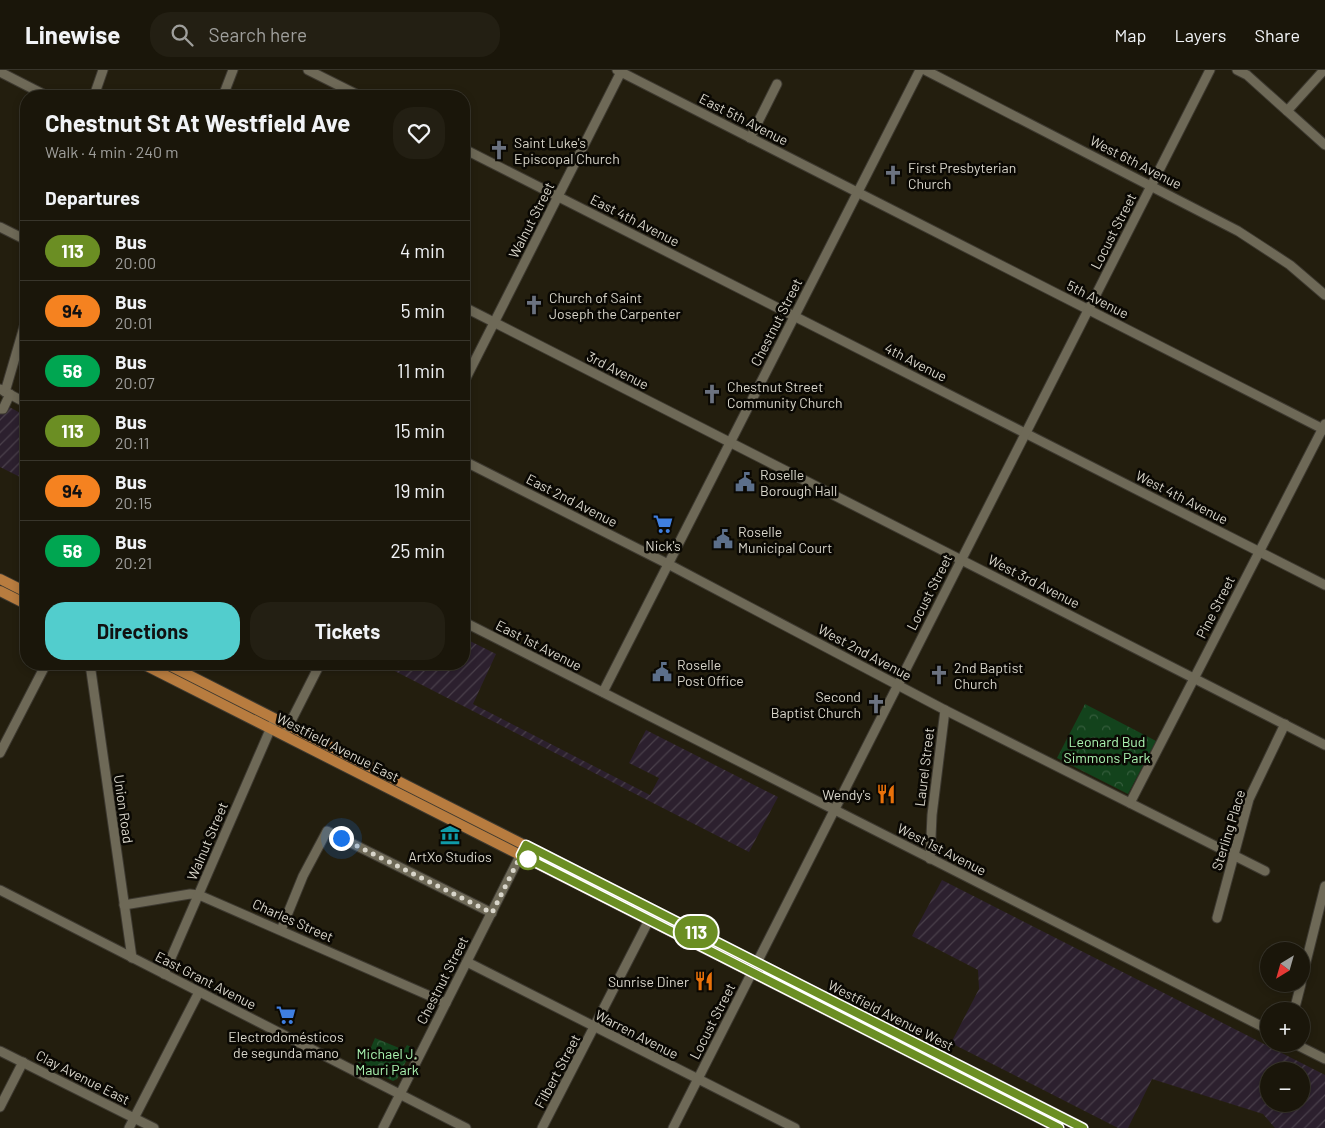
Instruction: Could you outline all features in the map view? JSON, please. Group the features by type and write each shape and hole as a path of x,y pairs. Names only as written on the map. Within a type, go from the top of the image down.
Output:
{"main road":[{"path":"1,581 20,589"},
{"path":"0,591 20,601"},
{"name":"Westfield Avenue East","path":"156,670 287,730 526,845"},
{"name":"Westfield Avenue East","path":"179,670 272,723"},
{"name":"Westfield Avenue East","path":"287,730 521,855"},
{"name":"Westfield Avenue West","path":"526,845 757,962 1059,1128"},
{"name":"Westfield Avenue West","path":"521,855 752,972 1083,1128"},
{"path":"1041,1119 1046,1109"}],"street":[{"path":"96,90 103,70"},
{"path":"308,70 348,90"},
{"name":"Chestnut Street","path":"603,692 920,70"},
{"name":"West 6th Avenue","path":"925,70 1152,185 1238,231 1290,265 1325,294"},
{"name":"Locust Street","path":"673,1128 1210,70"},
{"path":"1237,70 1247,75 1325,146"},
{"path":"1287,111 1324,70"},
{"path":"224,90 230,71"},
{"name":"East 5th Avenue","path":"620,71 857,193"},
{"name":"Walnut Street","path":"470,370 620,71"},
{"path":"0,72 35,90"},
{"path":"750,138 777,84"},
{"name":"East 4th Avenue","path":"470,152 794,316"},
{"name":"5th Avenue","path":"857,193 1324,427"},
{"path":"0,227 20,237"},
{"name":"3rd Avenue","path":"470,310 730,443"},
{"name":"4th Avenue","path":"794,316 1025,433"},
{"path":"0,409 3,409 5,392 20,341"},
{"path":"5,392 20,400"},
{"name":"Pine Street","path":"1130,803 1324,427"},
{"name":"West 4th Avenue","path":"1025,433 1325,585"},
{"name":"West 3rd Avenue","path":"730,443 1325,745"},
{"name":"East 2nd Avenue","path":"470,464 668,564"},
{"name":"West 2nd Avenue","path":"668,564 945,710 1265,871"},
{"name":"East 1st Avenue","path":"470,625 603,692"},
{"path":"0,753 43,670"},
{"name":"Union Road","path":"91,670 132,958"},
{"path":"287,730 317,670"},
{"name":"West 1st Avenue","path":"603,692 1260,1025"},
{"name":"Laurel Street","path":"930,859 932,815 945,710"},
{"name":"Walnut Street","path":"164,974 272,723"},
{"name":"Sterling Place","path":"1217,918 1249,799 1285,724"},
{"path":"281,930 304,876 327,831 492,913"},
{"name":"Chestnut Street","path":"383,1128 526,845"},
{"path":"1310,947 1325,886"},
{"name":"East Grant Avenue","path":"0,890 466,1128"},
{"name":"Charles Street","path":"124,905 190,894 199,895 446,1002"},
{"name":"Filbert Street","path":"542,1128 649,920"},
{"name":"Warren Avenue","path":"467,962 795,1128"},
{"path":"129,1128 198,992"},
{"name":"Clay Avenue East","path":"0,1051 154,1128"},
{"path":"1310,1052 1325,1059"},
{"path":"0,1107 23,1062"}],"shaded area":[{"path":"0,402 20,413 20,477 0,467"},
{"path":"470,641 496,654 473,704 650,795 659,778 629,763 646,730 778,797 749,852 393,670 470,670"},
{"path":"942,880 1260,1042 1260,1052 1280,1052 1299,1062 1260,1062 1260,1112 1310,1112 1310,1067 1325,1075 1325,1128 1275,1128 1263,1114 1152,1079 1128,1128 1118,1128 951,1043 979,989 978,970 912,936"}],"green space":[{"name":"Leonard Bud Simmons Park","path":"1085,704 1156,741 1128,794 1057,758"},
{"path":"1109,730 1124,737 1111,763 1096,755 1104,735"},
{"name":"Michael J. Mauri Park","path":"375,1038 404,1050 407,1045 413,1048 397,1079 393,1081 359,1065 357,1061 364,1064"}],"bus line":[{"name":"113","path":"1059,1128 521,855 526,845 1083,1128"}],"place":[{"name":"Saint Luke's Episcopal Church","path":"499,150"},
{"name":"First Presbyterian Church","path":"893,175"},
{"name":"Church of Saint Joseph the Carpenter","path":"534,305"},
{"name":"Chestnut Street Community Church","path":"712,394"},
{"name":"Roselle Borough Hall","path":"745,482"},
{"name":"Nick's","path":"663,524"},
{"name":"Roselle Municipal Court","path":"723,539"},
{"name":"Roselle Post Office","path":"662,672"},
{"name":"2nd Baptist Church","path":"939,675"},
{"name":"Second Baptist Church","path":"876,704"},
{"name":"Wendy's","path":"886,794"},
{"name":"ArtXo Studios","path":"450,835"},
{"name":"Sunrise Diner","path":"704,981"},
{"name":"Electrodomésticos de segunda mano","path":"286,1015"}],"route":[{"path":"341,838 492,913 521,855 528,859"}]}
